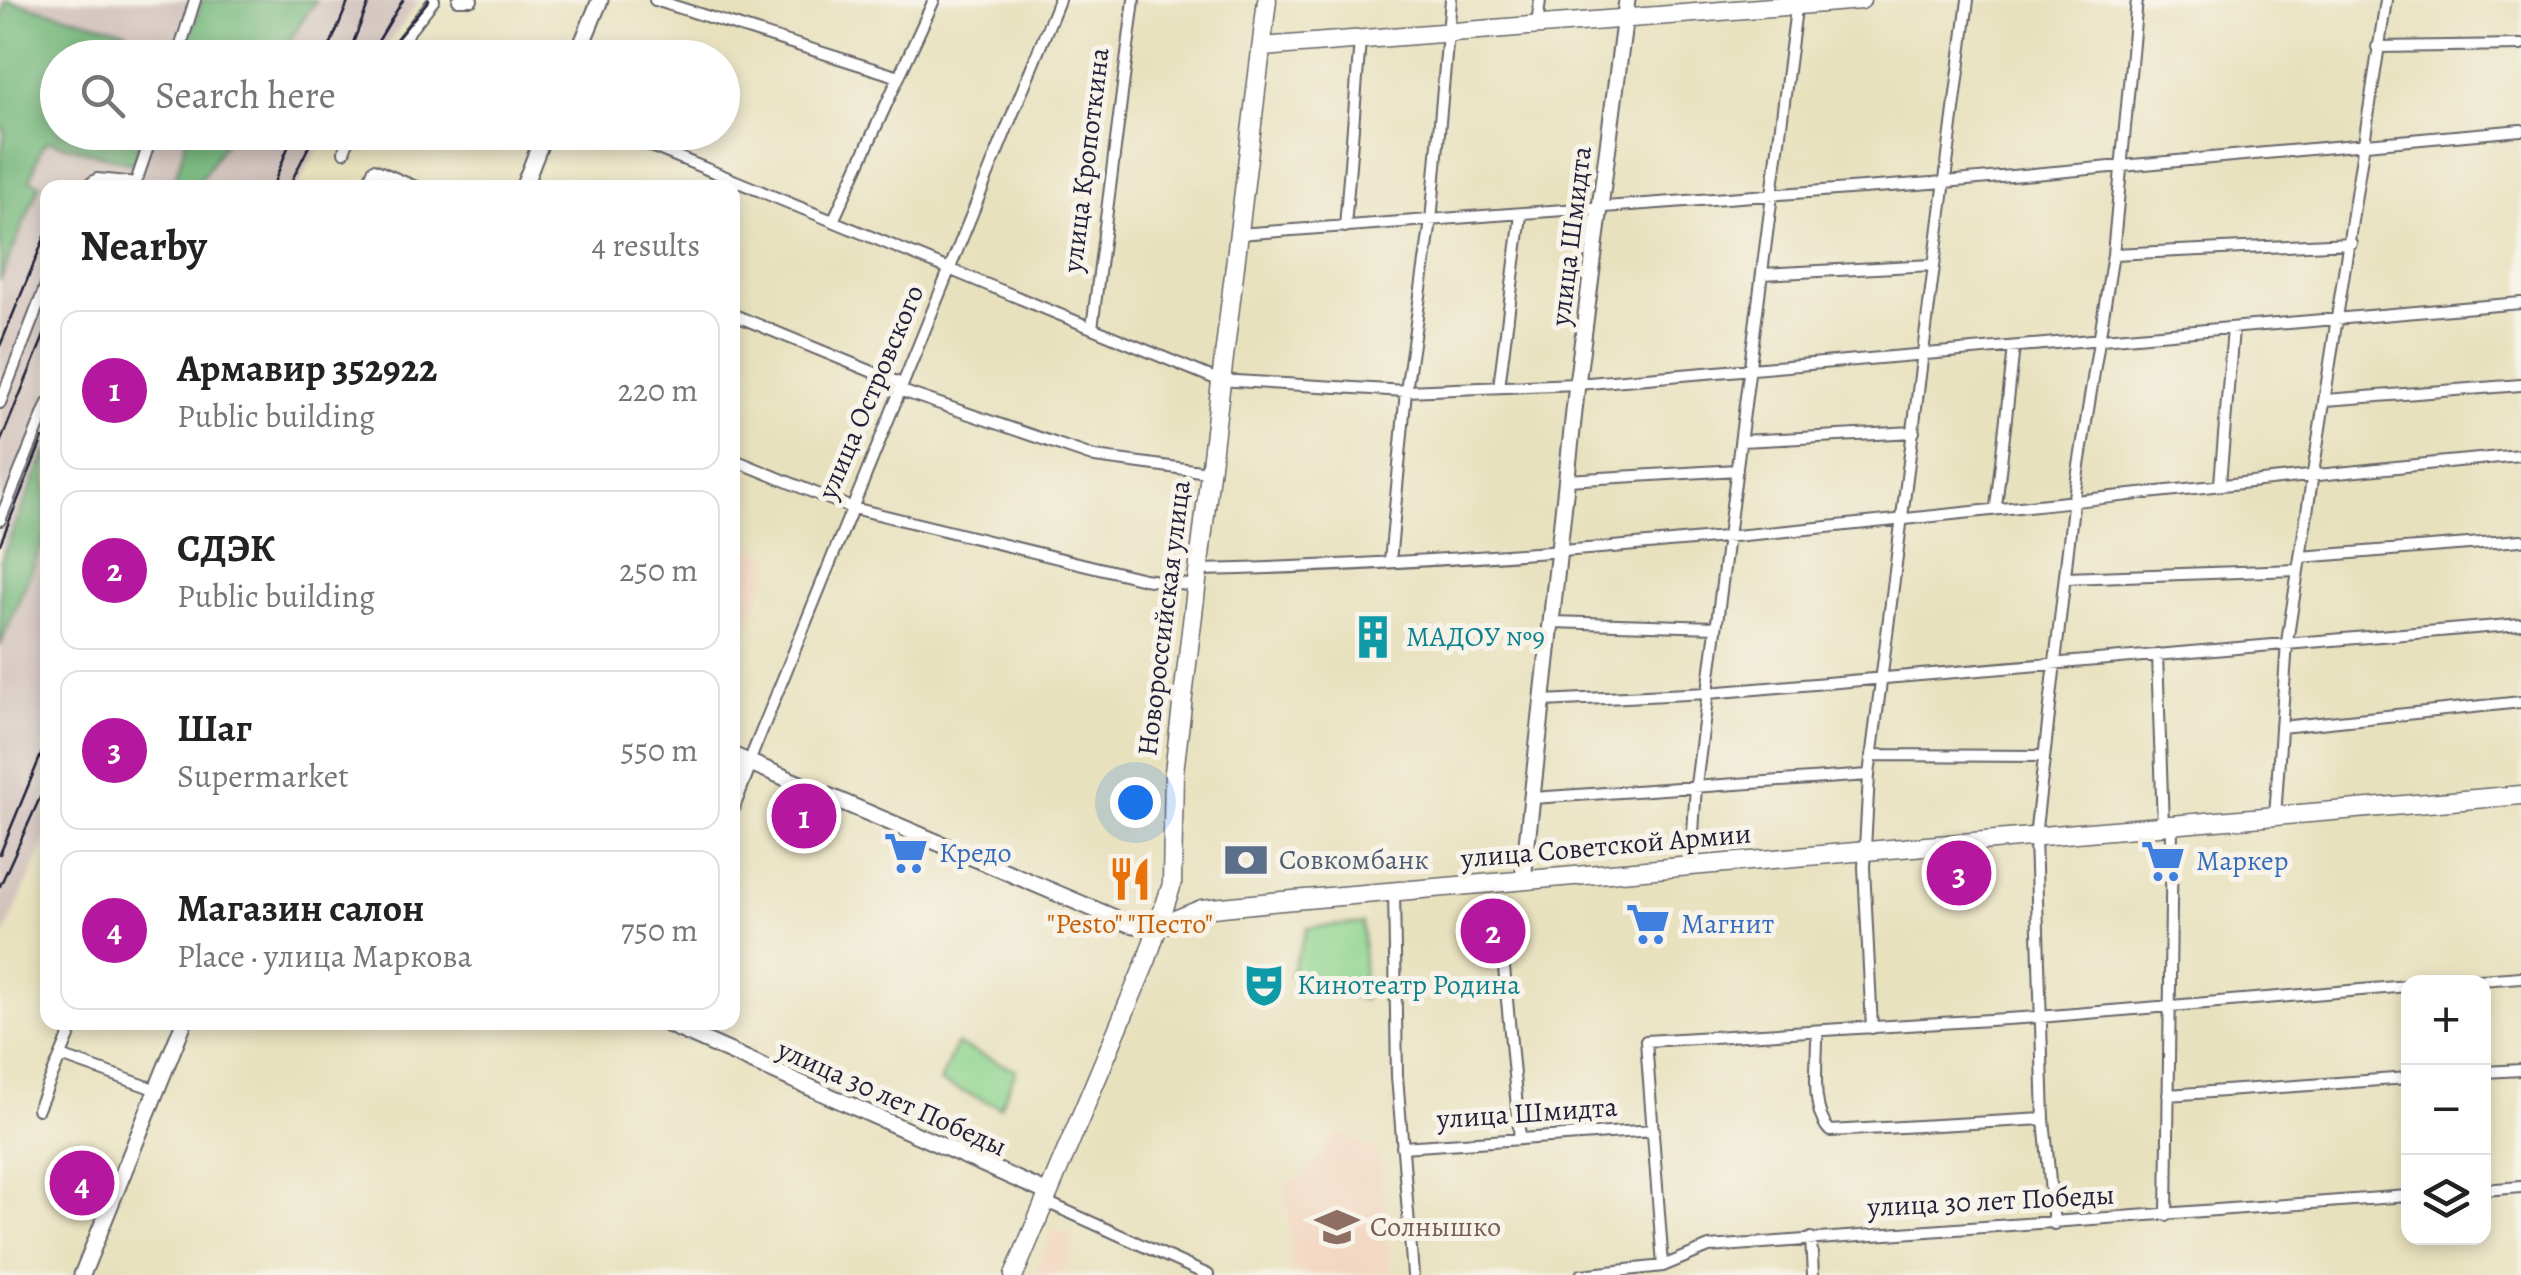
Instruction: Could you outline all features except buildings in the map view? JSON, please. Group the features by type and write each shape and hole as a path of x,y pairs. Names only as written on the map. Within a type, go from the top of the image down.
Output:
{"main road":[{"name":"Новороссийская улица","path":"1014,1275 1172,884 1174,772 1218,380 1267,0"},
{"path":"1262,47 1537,26 1626,9 1860,0"},
{"name":"улица Советской Армии","path":"1156,928 1202,909 2521,795"}],"street":[{"path":"183,40 195,0"},
{"path":"402,40 434,0"},
{"path":"458,0 472,0"},
{"path":"583,40 600,0"},
{"path":"654,0 899,77"},
{"path":"833,221 934,0"},
{"name":"улица Островского","path":"740,785 849,507 1060,0"},
{"name":"улица Кропоткина","path":"1092,328 1134,0"},
{"path":"1390,562 1406,391 1431,221 1451,0"},
{"path":"1537,26 1540,0"},
{"path":"1872,1028 1864,852 1869,775 1968,0"},
{"path":"2054,1224 2044,1119 2035,837 2074,498 2112,254 2137,0"},
{"path":"2276,817 2287,642 2386,0"},
{"path":"1692,866 1696,785 1732,536 1737,470 1797,3"},
{"name":"улица Шмидта","path":"1523,880 1577,384 1626,9"},
{"path":"1345,227 1360,40"},
{"path":"2377,47 2521,44"},
{"path":"1237,234 1945,182 2521,130"},
{"path":"137,180 147,150"},
{"path":"526,180 539,150"},
{"path":"661,150 733,180"},
{"path":"369,180 374,169 399,180"},
{"path":"740,183 1218,380 1406,391 1577,384 2521,304"},
{"path":"1500,387 1521,214"},
{"path":"2112,254 2351,243"},
{"path":"1762,274 1932,265"},
{"path":"0,403 40,300"},
{"path":"740,317 901,387 1095,456 1127,464 1208,472"},
{"path":"2220,483 2232,328"},
{"path":"1996,507 2014,347"},
{"path":"2326,400 2521,386"},
{"path":"0,520 40,422"},
{"path":"1741,441 1914,432"},
{"path":"740,462 849,507 1144,579 1732,536 2521,454"},
{"path":"1567,480 1737,470"},
{"path":"2300,558 2521,540"},
{"path":"2066,578 2297,570"},
{"path":"1552,622 1716,627"},
{"path":"1543,701 1708,693 2521,624"},
{"path":"2157,654 2168,826 2168,1215"},
{"path":"2281,727 2521,702"},
{"path":"1872,755 2044,756"},
{"path":"740,758 1129,924 1156,928"},
{"path":"1533,798 1869,775"},
{"name":"улица Шмидта","path":"1394,891 1402,1146 1413,1275"},
{"path":"1504,968 1520,1139"},
{"path":"2491,979 2521,977"},
{"path":"1663,1266 1646,1041 2040,1017 2401,987"},
{"path":"38,1109 72,1030"},
{"path":"82,1275 181,1030"},
{"name":"улица 30 лет Победы","path":"681,1030 1208,1275"},
{"path":"1817,1032 1819,1109 1830,1131 2044,1119"},
{"path":"61,1056 157,1090"},
{"path":"2491,1072 2521,1070"},
{"path":"2168,1096 2401,1079"},
{"name":"улица Шмидта","path":"1402,1146 1654,1130"},
{"path":"2491,1189 2521,1187"},
{"name":"улица 30 лет Победы","path":"1581,1275 1663,1266 1710,1247 2401,1197"},
{"path":"1811,1238 1813,1275"}],"shaded area":[{"path":"0,0 419,0 391,40 40,40 40,150 318,150 301,180 40,180 40,854 0,945"},
{"path":"740,543 774,557 740,641"},
{"name":"Солнышко","path":"1337,1132 1378,1152 1390,1273 1291,1275 1287,1181 1304,1178"},
{"path":"1054,1228 1075,1239 1062,1275 1034,1275"}],"green space":[{"path":"6,0 126,31 125,40 40,40 40,150 30,180 40,184 0,281 0,163 5,130 0,127 0,26"},
{"path":"202,0 316,0 290,40 189,40"},
{"path":"82,150 139,150 134,164"},
{"path":"183,150 220,150 201,180 175,180"},
{"path":"40,467 40,550 0,646 0,562"},
{"path":"1363,923 1364,1000 1290,976 1307,928"},
{"path":"956,1044 1016,1070 1000,1107 940,1082"}],"railway":[{"path":"332,40 349,0"},
{"path":"354,40 370,0"},
{"path":"379,40 403,0"},
{"path":"396,40 429,0"},
{"path":"275,180 287,150"},
{"path":"292,180 307,150"},
{"path":"0,346 40,248"},
{"path":"0,443 40,346"},
{"path":"0,544 40,445"},
{"path":"0,854 40,757"},
{"path":"0,886 40,798"}],"place":[{"name":"МАДОУ №9","path":"1373,637"},
{"name":"Армавир 352922","path":"804,816"},
{"name":"Кредо","path":"906,853"},
{"name":"Совкомбанк","path":"1246,860"},
{"name":"Маркер","path":"2163,861"},
{"name":"Шаг","path":"1959,873"},
{"name":"\"Pesto\" \"Песто\"","path":"1130,879"},
{"name":"Магнит","path":"1648,924"},
{"name":"СДЭК","path":"1493,931"},
{"name":"Кинотеатр Родина","path":"1264,985"},
{"name":"Магазин салон","path":"82,1183"},
{"name":"Солнышко","path":"1337,1227"}]}
